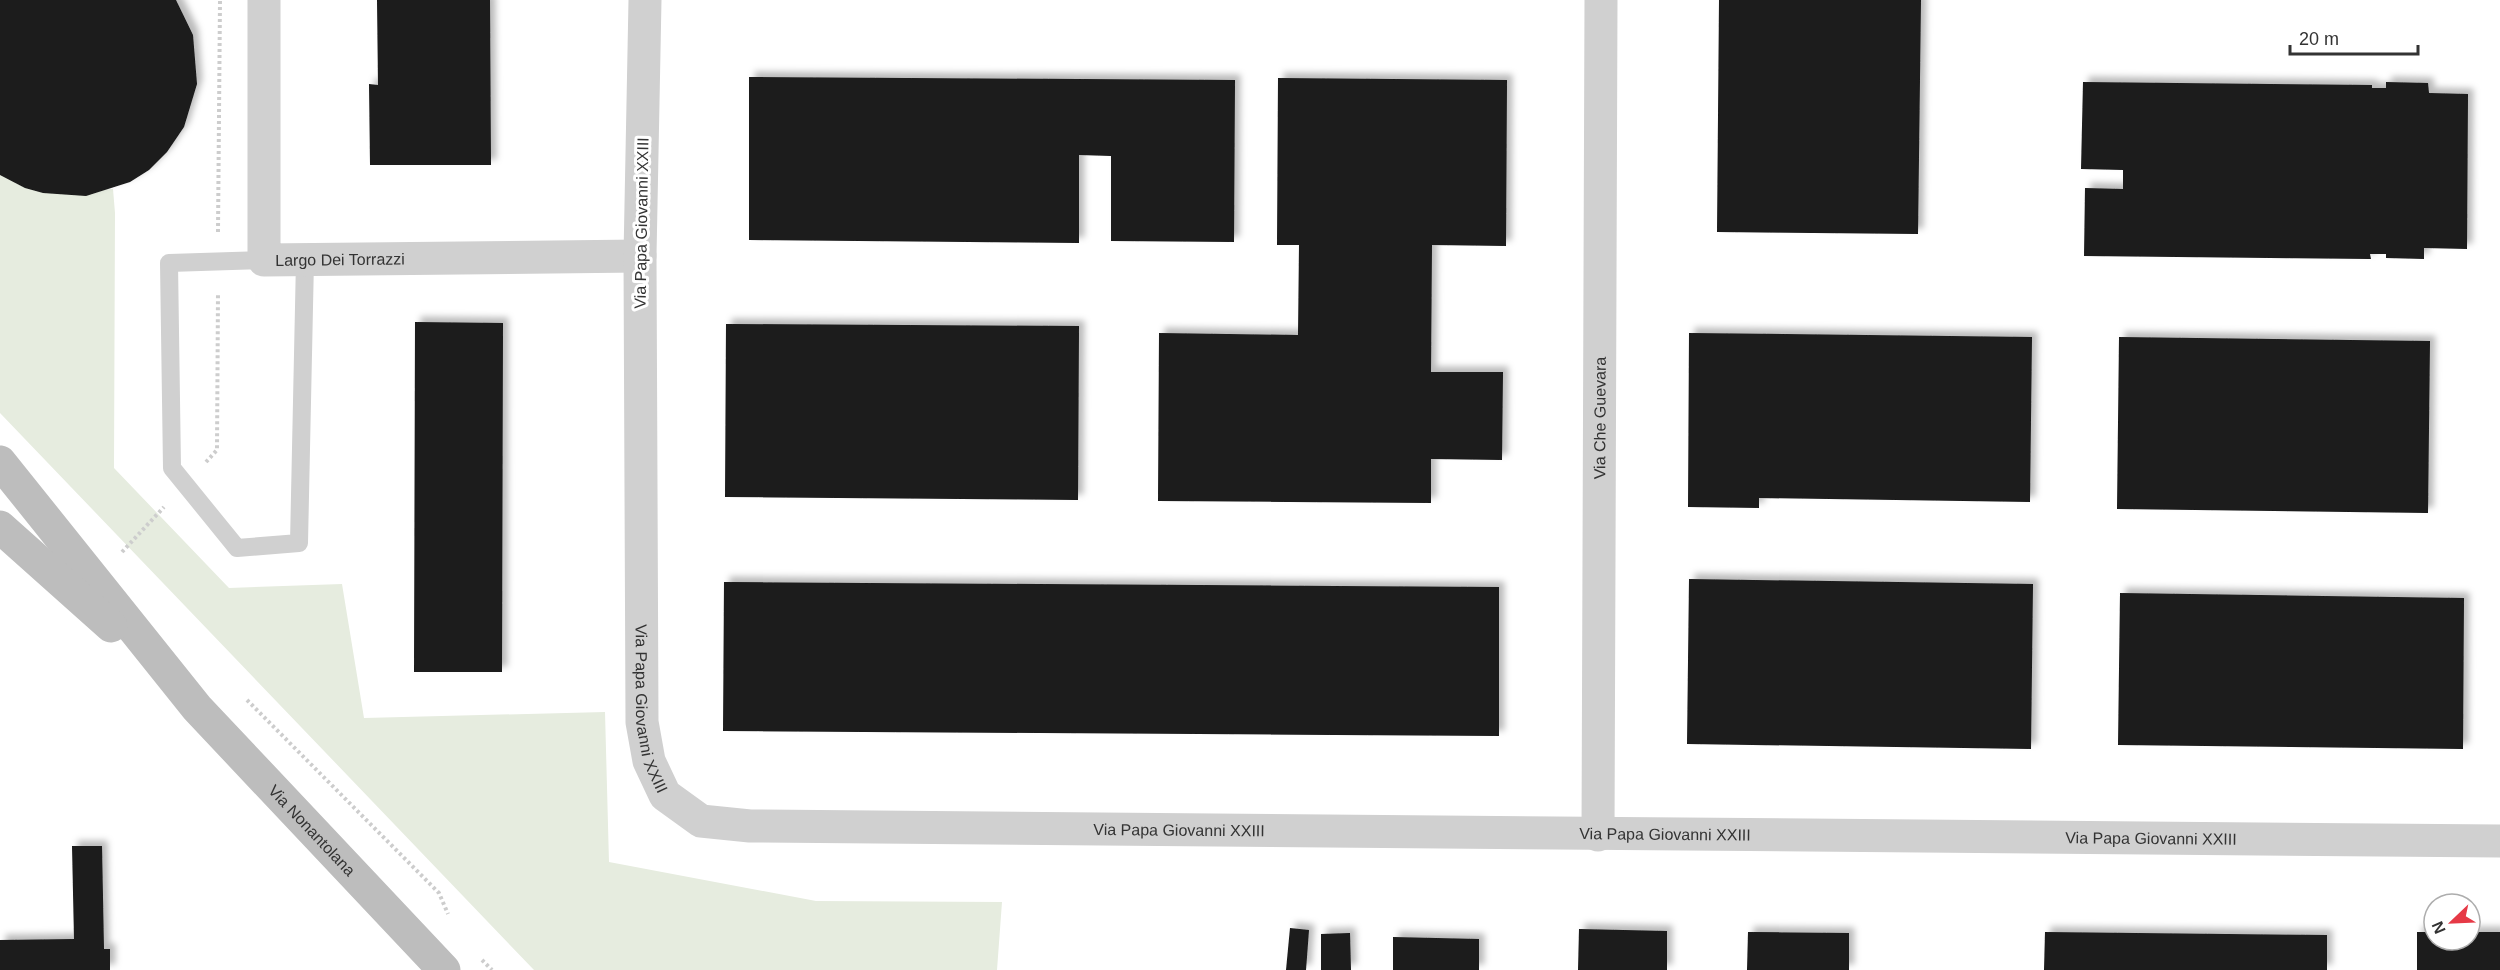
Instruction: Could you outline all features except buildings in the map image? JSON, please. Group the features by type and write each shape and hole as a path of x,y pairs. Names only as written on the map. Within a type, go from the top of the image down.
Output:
{"main road":[{"name":"Via Nonantolana","path":"0,462 182,690 444,970"},
{"name":"Via Nonantolana","path":"0,527 182,690"}],"street":[{"name":"Largo Dei Torrazzi","path":"264,0 264,260 640,256"},
{"name":"Via Papa Giovanni XXIII","path":"645,0 640,256 642,722 649,761 665,795 701,820 750,826 2500,841"},
{"name":"Via Che Guevara","path":"1598,835 1601,0"}],"lane":[{"path":"264,260 169,263 172,468 237,548 299,543 305,260"}],"shaded area":[{"path":"0,165 43,193 113,189 115,213 114,468 229,588 342,584 364,718 605,712 609,862 816,901 1002,902 997,970 534,970 0,413"}]}
